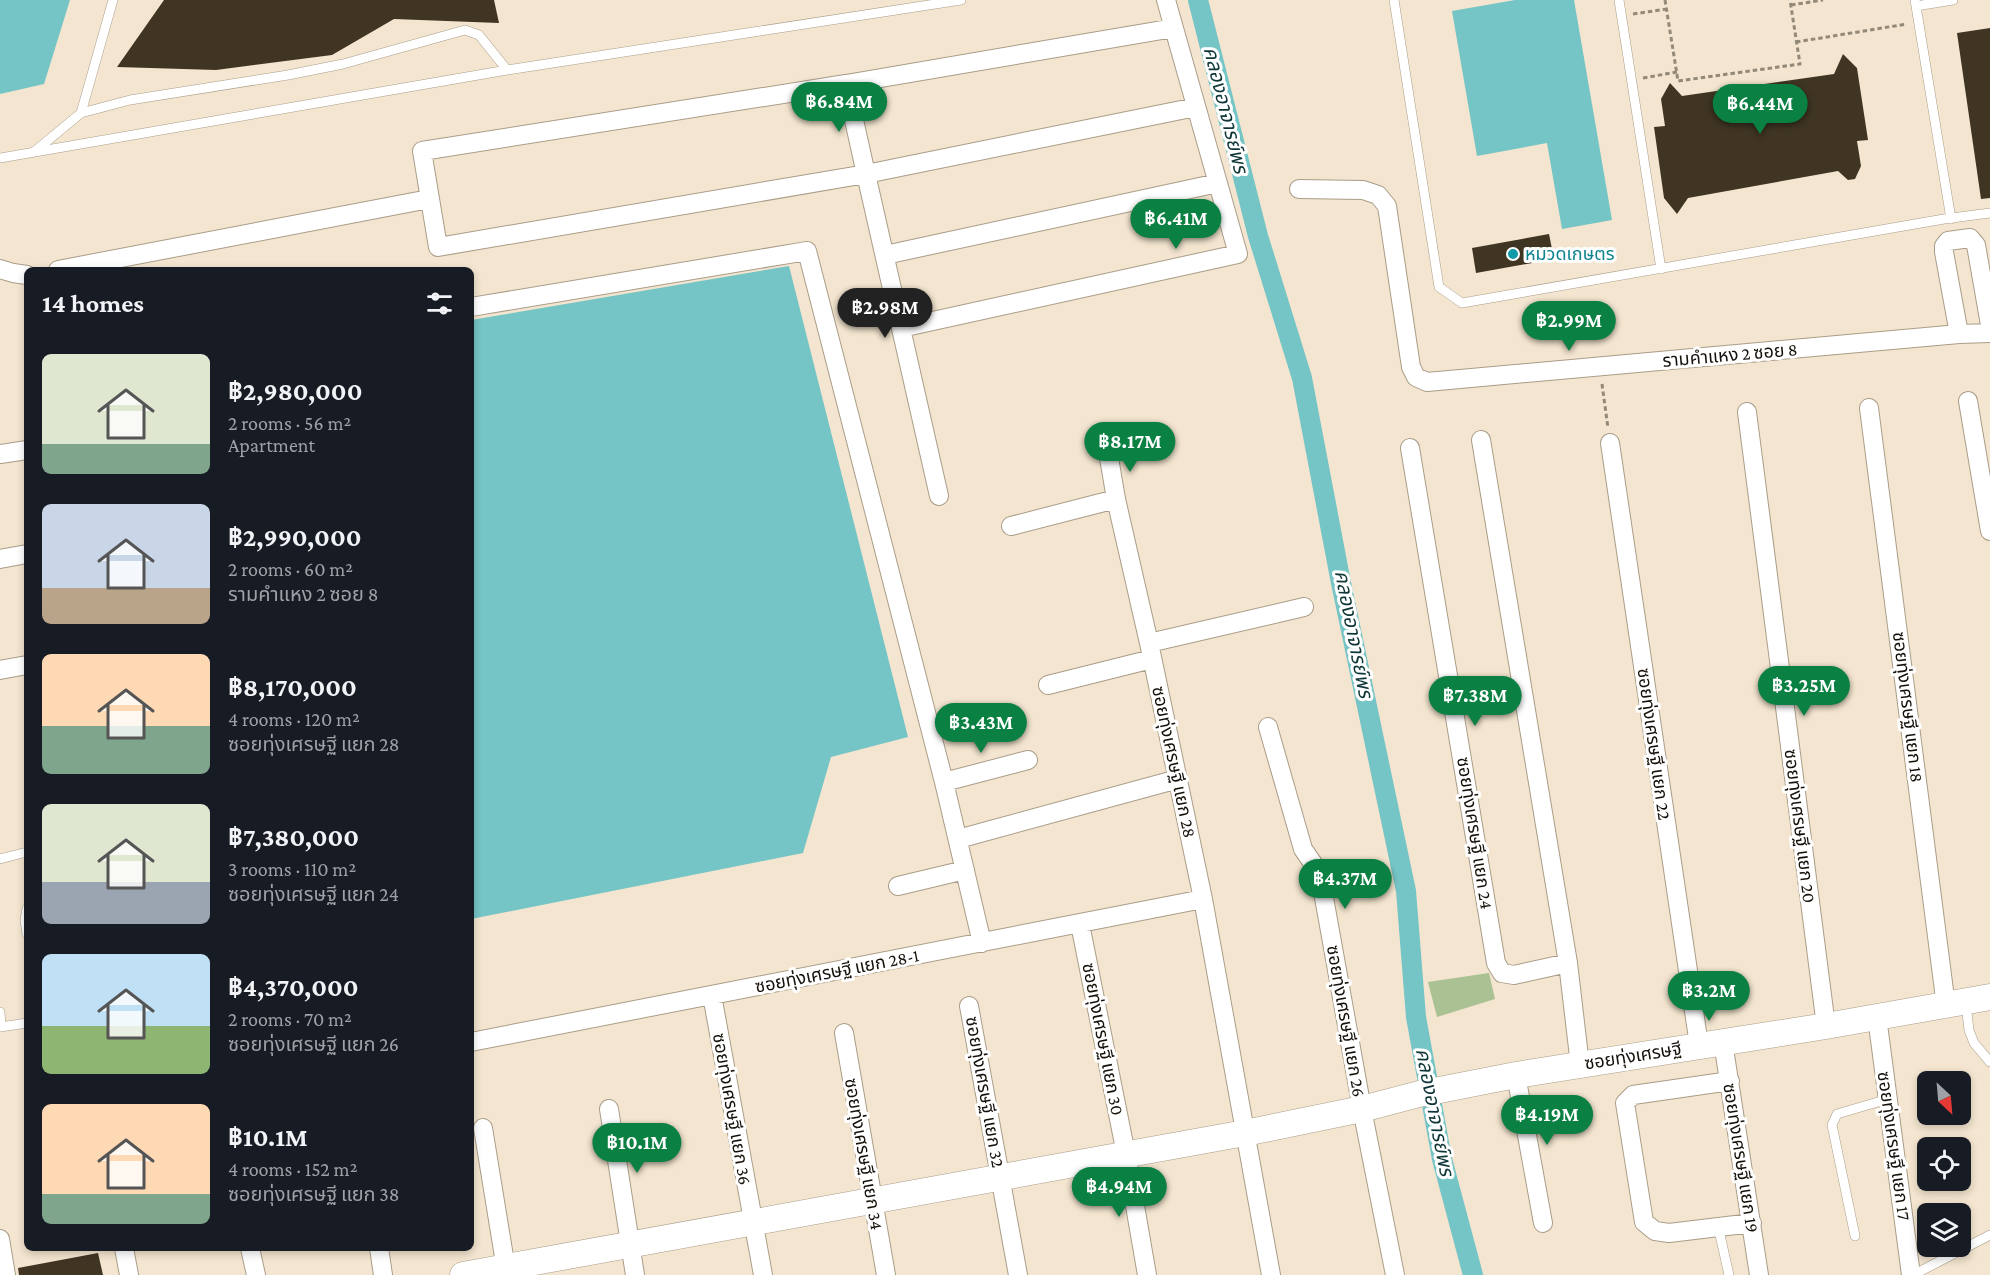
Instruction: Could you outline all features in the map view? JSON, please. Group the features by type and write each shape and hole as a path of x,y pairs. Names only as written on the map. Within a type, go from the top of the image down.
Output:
{"main road":[{"name":"ซอยทุ่งเศรษฐี","path":"463,1275 506,1271 629,1245 1245,1133 1516,1075 1826,1026 1990,997"}],"street":[{"path":"901,328 1238,254 1167,0"},
{"path":"1174,28 846,84 422,151 438,247 866,174 1196,107"},
{"path":"846,84 939,496"},
{"path":"885,255 1218,183"},
{"name":"รามคำแหง 2 ซอย 8","path":"1299,189 1364,190 1378,195 1387,206 1411,367 1416,377 1427,382 1990,333"},
{"path":"74,267 429,199"},
{"path":"1959,334 1944,252 1944,246 1948,241 1970,238 1976,245 1990,325"},
{"path":"474,306 807,251 944,782 982,943"},
{"path":"0,269 24,275"},
{"path":"1968,401 1990,531"},
{"name":"ซอยทุ่งเศรษฐี แยก 18","path":"1869,408 1956,1004"},
{"name":"ซอยทุ่งเศรษฐี แยก 20","path":"1747,412 1826,1026"},
{"path":"1480,441 1569,963 1580,1065"},
{"name":"ซอยทุ่งเศรษฐี แยก 22","path":"1610,443 1711,1044"},
{"name":"ซอยทุ่งเศรษฐี แยก 24","path":"1410,448 1496,963 1502,973 1514,975 1569,963"},
{"path":"0,454 24,450"},
{"name":"ซอยทุ่งเศรษฐี แยก 28","path":"1108,452 1116,499 1151,651 1203,899 1271,1275"},
{"path":"1011,526 1116,499"},
{"path":"0,559 24,555"},
{"path":"1048,685 1151,651 1304,607"},
{"path":"0,669 24,665"},
{"name":"ซอยทุ่งเศรษฐี แยก 26","path":"1269,727 1303,849 1316,868 1321,881 1395,1275"},
{"path":"944,782 1028,760"},
{"path":"958,839 1178,778"},
{"path":"898,886 965,870"},
{"name":"ซอยทุ่งเศรษฐี แยก 28-1","path":"474,1041 1203,899"},
{"name":"ซอยทุ่งเศรษฐี แยก 30","path":"1080,924 1126,1154 1147,1275"},
{"name":"ซอยทุ่งเศรษฐี แยก 36","path":"712,995 763,1275"},
{"name":"ซอยทุ่งเศรษฐี แยก 32","path":"969,1006 1018,1275"},
{"name":"ซอยทุ่งเศรษฐี แยก 17","path":"1877,1017 1912,1275"},
{"name":"ซอยทุ่งเศรษฐี แยก 34","path":"844,1033 886,1275"},
{"name":"ซอยทุ่งเศรษฐี แยก 19","path":"1711,1044 1730,1081 1759,1275"},
{"path":"1516,1075 1543,1223"},
{"path":"1730,1081 1633,1095 1625,1103 1644,1222 1655,1231 1669,1233 1752,1223"},
{"path":"609,1109 635,1275"},
{"path":"483,1128 506,1271"},
{"path":"0,1239 6,1275"},
{"path":"125,1251 129,1275"},
{"path":"251,1251 256,1275"},
{"path":"379,1251 383,1275"}],"lane":[{"path":"81,113 113,0"},
{"path":"0,158 507,70 961,0"},
{"path":"1394,0 1439,287 1462,303 1990,213"},
{"path":"1619,0 1661,269"},
{"path":"1951,219 1915,3 1953,0"},
{"path":"33,153 81,113 130,100 343,64 465,30 479,35 507,70"},
{"path":"0,859 24,853"},
{"path":"1956,1004 1974,1043 1990,1062"},
{"path":"0,1012 1,1026 24,1023"},
{"path":"1855,1236 1832,1125 1837,1114 1888,1099"},
{"path":"1718,1226 1729,1275"},
{"path":"1912,1275 1990,1235"}],"path":[{"path":"1665,0 1678,81 1800,64 1790,0"},
{"path":"1791,5 1823,0"},
{"path":"1621,16 1667,9"},
{"path":"1796,42 1919,22"},
{"path":"1631,80 1677,72"},
{"path":"1600,367 1610,443"}],"green space":[{"path":"1489,973 1495,999 1437,1017 1428,982"}],"water":[{"path":"0,0 70,0 44,84 0,94"},
{"path":"1515,0 1574,0 1612,220 1562,229 1547,143 1477,156 1452,11"},
{"path":"789,266 908,737 831,757 803,853 474,918 474,319"}],"building":[{"path":"164,0 494,0 499,23 394,19 332,55 216,70 117,67"},
{"path":"1990,28 1990,198 1981,199 1957,33"},
{"path":"1843,54 1857,68 1868,140 1857,141 1861,166 1855,179 1848,180 1838,171 1688,198 1677,214 1664,198 1654,127 1665,126 1661,99 1670,83 1682,96 1834,74"},
{"name":"หมวดเกษตร","path":"1549,234 1554,259 1476,273 1472,248"},
{"path":"98,1253 103,1275 19,1275 18,1268"}],"waterway":[{"name":"คลองอาจารย์พร","path":"1198,0 1258,236 1302,378 1341,583 1406,891 1416,1017 1442,1159 1473,1275"}],"place":[{"name":"หมวดเกษตร","path":"1513,254"}]}
